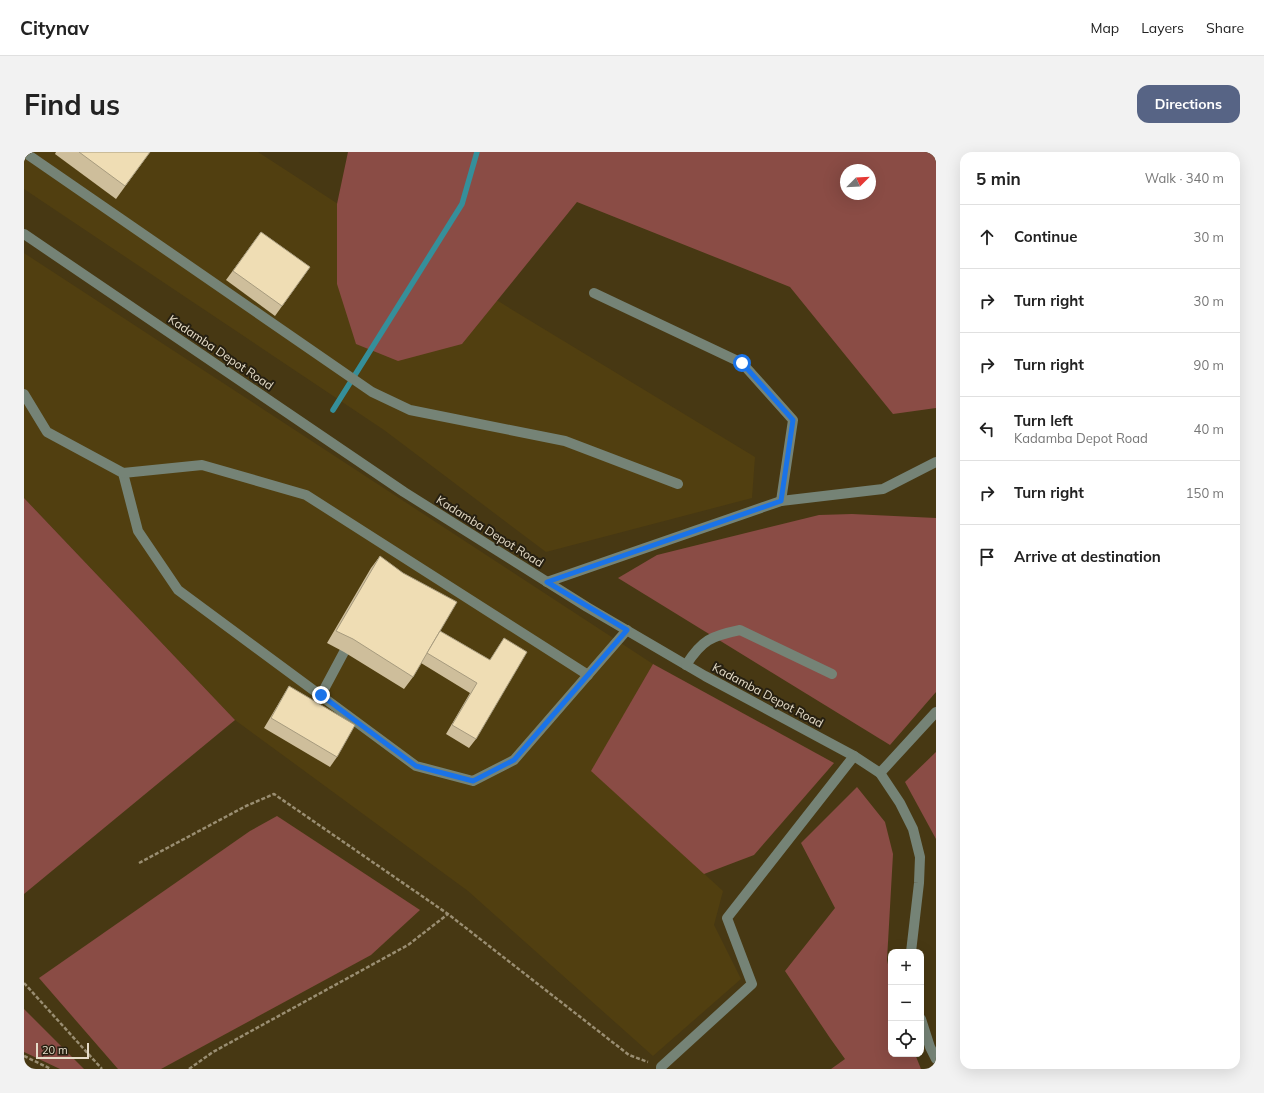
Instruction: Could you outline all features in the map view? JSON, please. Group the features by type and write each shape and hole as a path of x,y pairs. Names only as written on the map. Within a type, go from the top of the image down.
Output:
{"street":[{"path":"24,152 372,392 410,410 565,441 678,484"},
{"name":"Kadamba Depot Road","path":"24,234 404,492 547,582 686,665 854,756 880,773 900,803 913,829 920,857 919,883 911,949"},
{"path":"594,293 742,363 793,420 781,501"},
{"path":"24,394 47,432 123,473 202,465 306,495 588,675"},
{"path":"547,582 781,501 883,489 936,462"},
{"path":"123,473 138,531 178,590 416,766 473,781 514,760 627,630"},
{"path":"686,665 696,650 710,638 740,630 832,674"},
{"path":"321,695 344,652"},
{"path":"880,773 936,712"},
{"path":"661,1068 752,984 727,918 854,756"},
{"path":"922,1021 936,1059"}],"path":[{"path":"139,863 246,806 274,794 448,914 629,1055 661,1068"},
{"path":"189,1069 213,1052 408,945 448,914"},
{"path":"24,983 102,1069"},
{"path":"24,1056 51,1069"}],"shaded area":[{"path":"24,152 258,152 338,204 755,457 752,498 546,552 384,430 24,189"},
{"path":"348,152 936,152 936,408 893,414 790,287 577,202 462,344 398,361 356,344 337,284 337,204"},
{"path":"24,253 653,664 592,771 723,891 714,925 741,979 653,1056 468,891 235,720 24,498"},
{"path":"24,498 235,720 24,894"},
{"path":"852,514 936,518 936,692 890,745 618,578 657,555 819,515"},
{"path":"653,664 834,763 754,855 704,874 591,771"},
{"path":"936,752 936,839 905,782"},
{"path":"857,787 885,822 893,854 887,960 888,1057 916,1057 921,1069 831,1069 845,1059 785,971 835,908 801,843"},
{"path":"277,816 420,910 371,955 161,1069 118,1069 39,978 250,831"},
{"path":"24,1009 84,1069 60,1069 24,1052"}],"building":[{"path":"79,152 150,152 125,186"},
{"path":"261,232 310,267 282,306 233,271"},
{"path":"380,556 403,573 457,602 413,677 353,639 336,631"},
{"path":"440,631 490,660 504,638 527,652 476,739 452,725 477,683 427,653"},
{"path":"289,686 355,725 337,757 271,718"}],"waterway":[{"path":"333,410 462,204 477,152"}],"route":[{"path":"321,695 416,766 473,781 514,760 627,630 547,582 781,501 793,420 742,363"}]}
